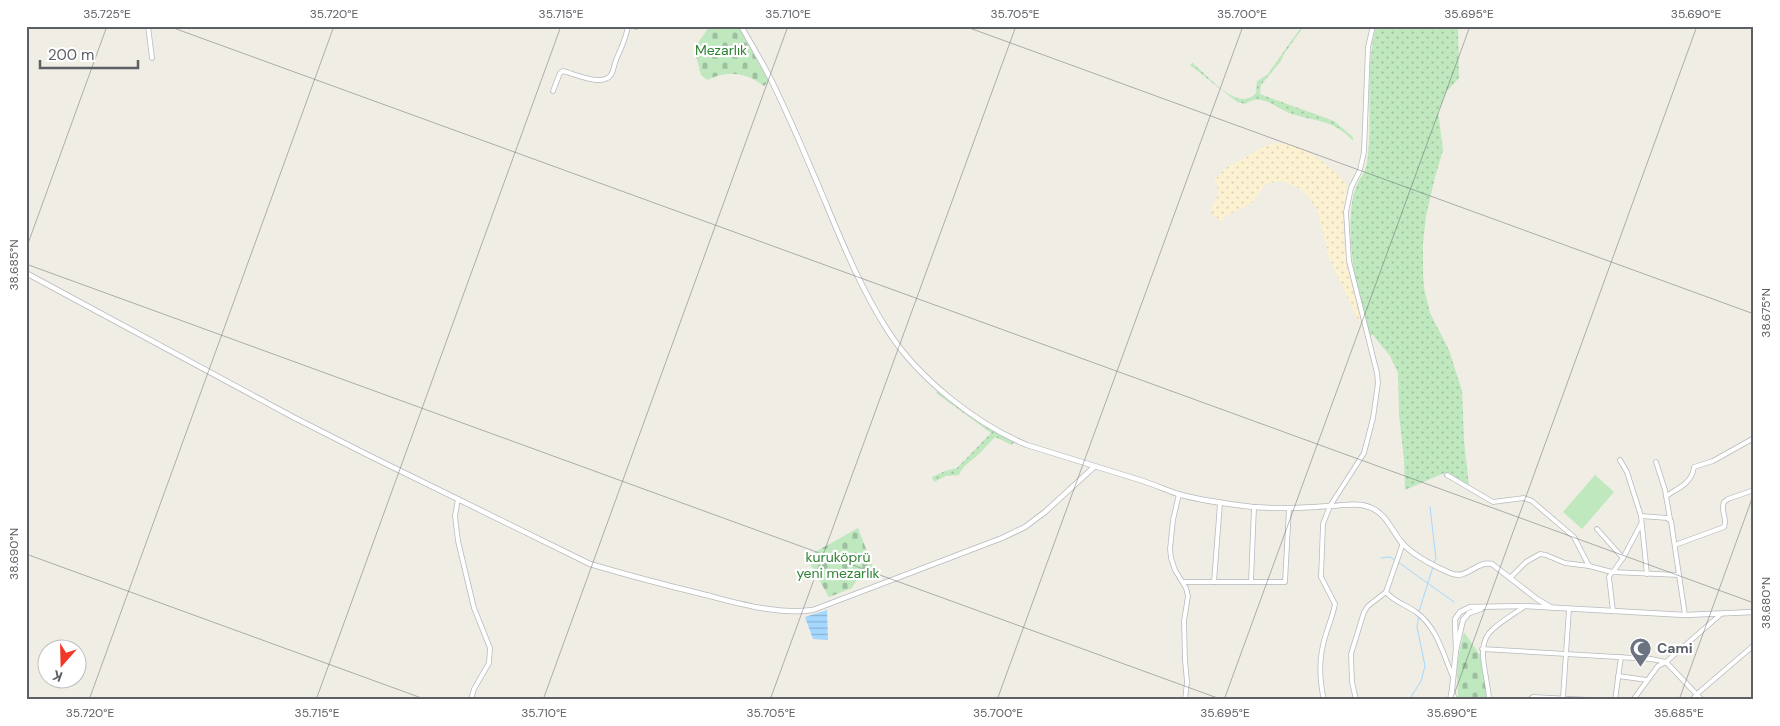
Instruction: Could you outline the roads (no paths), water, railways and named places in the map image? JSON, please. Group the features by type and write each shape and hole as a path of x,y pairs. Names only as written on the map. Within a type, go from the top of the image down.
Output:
{"street":[{"path":"148,26 152,58"},
{"path":"553,91 562,71 600,81 608,78 623,47 628,26"},
{"path":"742,26 776,88 857,274 888,332 905,354 954,401 1004,435 1027,445 1179,494 1220,503 1254,507 1290,508 1346,504 1363,505 1378,512 1388,521 1403,543 1415,554 1430,563 1458,575 1465,574 1480,564 1488,563 1495,565 1537,599 1552,608"},
{"path":"1324,700 1320,686 1321,665 1325,637 1335,604 1321,577 1323,524 1330,506 1364,452 1373,418 1378,383 1354,283 1347,239 1346,212 1351,188 1360,170 1364,152 1368,46 1373,26"},
{"path":"26,273 293,417 590,564 741,604 796,612 813,610 1002,538 1025,527 1045,512 1094,467"},
{"path":"1666,496 1686,484 1693,473 1694,467 1713,461 1754,438"},
{"path":"1620,460 1627,472 1641,516 1647,574"},
{"path":"1656,462 1666,496 1685,615"},
{"path":"1448,475 1493,502 1524,498 1532,501 1574,537 1589,566"},
{"path":"1675,545 1724,527 1726,524 1722,509 1724,502 1754,490"},
{"path":"1179,494 1173,520 1170,549 1175,570 1183,582 1188,596 1184,621 1184,660 1188,682 1186,700"},
{"path":"458,499 456,516 458,541 474,608 490,648 488,663 474,689 471,700"},
{"path":"1214,582 1220,503"},
{"path":"1251,582 1254,507"},
{"path":"1183,582 1285,582 1290,508"},
{"path":"1641,516 1670,519"},
{"path":"1613,611 1609,577 1623,558 1641,523"},
{"path":"1597,529 1623,558"},
{"path":"1356,700 1352,682 1351,654 1364,612 1368,606 1386,592 1403,543"},
{"path":"1511,577 1526,562 1540,554 1565,563 1589,566 1612,572 1679,575"},
{"path":"1386,592 1392,599 1415,611 1423,618 1438,638 1453,677"},
{"path":"1450,700 1456,650 1463,620 1465,616 1473,611 1491,606 1525,606 1685,615 1754,612"},
{"path":"1489,700 1482,649 1485,639 1491,630 1525,606"},
{"path":"1563,697 1569,609"},
{"path":"1633,700 1658,666 1666,662 1721,614"},
{"path":"1692,700 1753,646"},
{"path":"1482,649 1651,659 1666,662 1702,700"},
{"path":"1615,700 1621,657"},
{"path":"1618,676 1647,680"},
{"path":"1452,690 1455,700"},
{"path":"1529,700 1533,697 1547,699 1563,697 1591,700"}],"water":[{"path":"827,610 828,640 813,639 805,617"}],"waterway":[{"path":"1430,507 1436,559 1434,563"},
{"path":"1381,558 1390,557 1395,560"},
{"path":"1398,562 1454,602"},
{"path":"1409,700 1421,681 1425,666 1417,627 1420,608 1433,567"}],"place":[{"name":"Cami","path":"1641,667"}],"park label":[{"name":"Mezarlık","path":"721,50"},
{"name":"kuruköprü yeni mezarlık","path":"838,566"}]}
